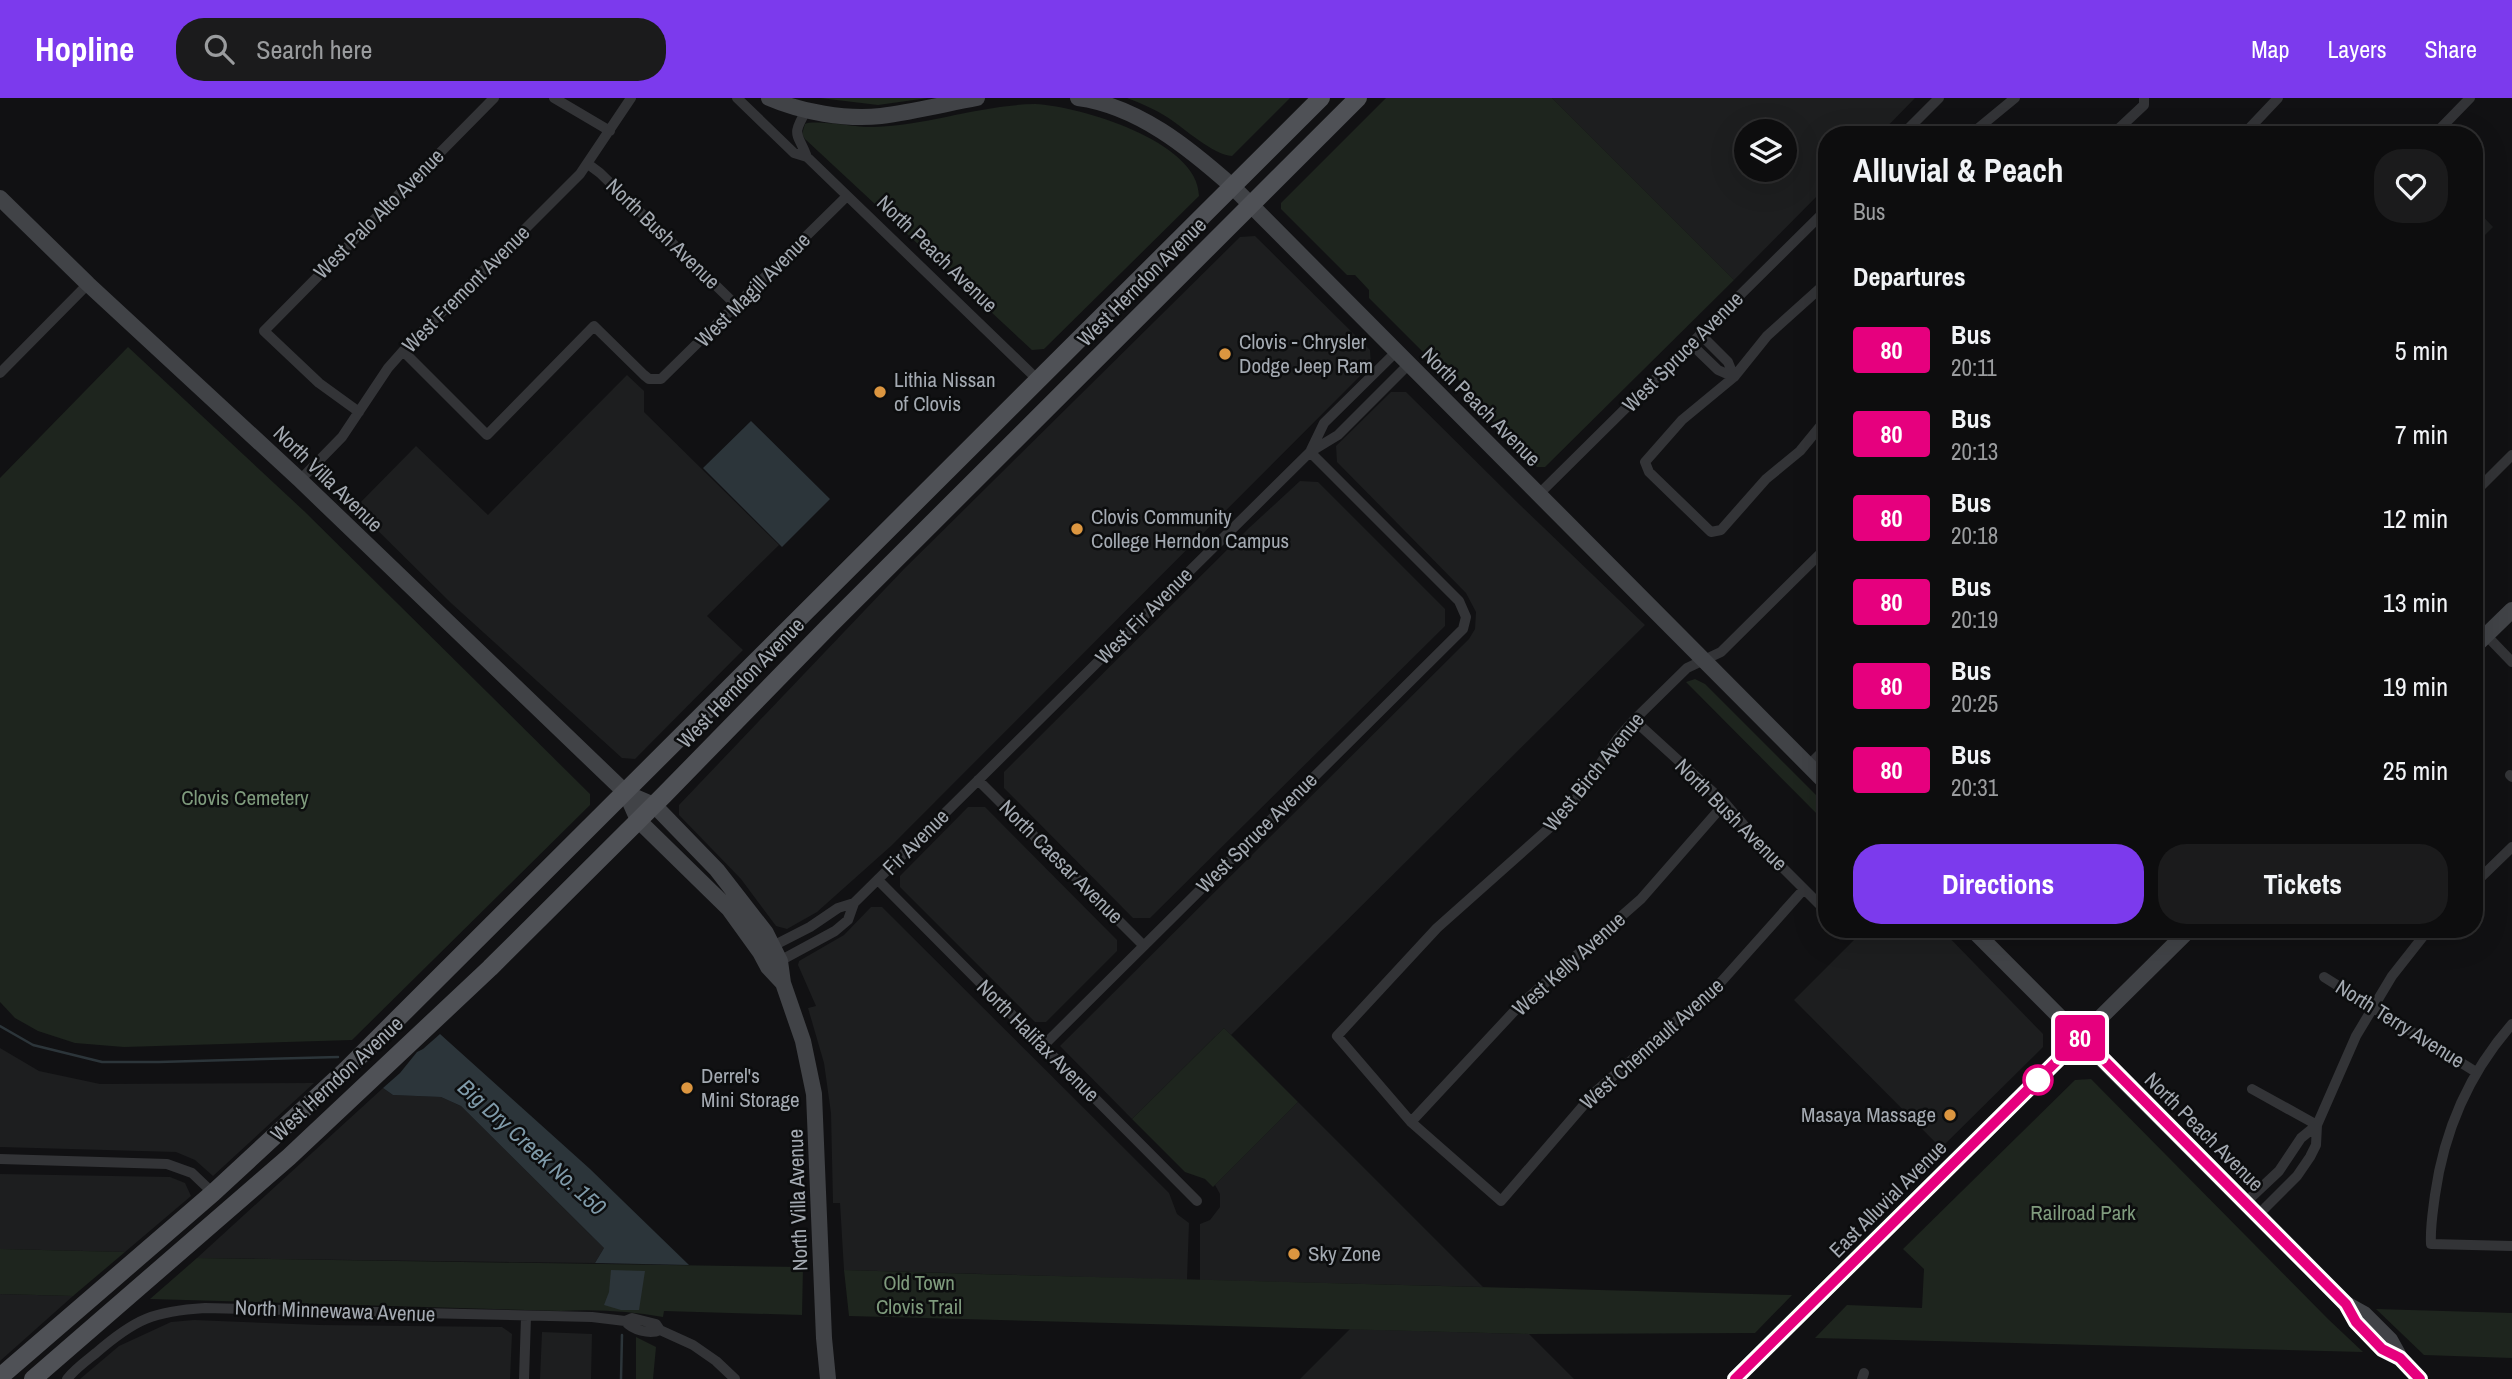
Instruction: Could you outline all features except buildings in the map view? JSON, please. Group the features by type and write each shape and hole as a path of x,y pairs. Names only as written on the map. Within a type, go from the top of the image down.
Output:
{"main road":[{"name":"West Herndon Avenue","path":"0,1377 214,1193 346,1070 1321,98"},
{"name":"West Herndon Avenue","path":"33,1379 289,1157 490,968 1358,98"},
{"path":"897,558 942,497 1041,398 1043,390 1038,380"}],"street":[{"name":"West Palo Alto Avenue","path":"359,412 319,383 264,331 494,98"},
{"path":"554,98 610,131"},
{"name":"West Fremont Avenue","path":"300,480 342,437 388,368 403,351 588,164 632,98"},
{"name":"North Peach Avenue","path":"737,98 794,153 807,157 1038,380"},
{"path":"769,98 841,115 878,117 976,98"},
{"name":"North Peach Avenue","path":"1078,98 1113,107 1162,131 1186,147 1233,187 1538,495 1818,770"},
{"path":"1911,126 1939,98"},
{"path":"1981,126 2015,98"},
{"path":"2122,126 2144,105 2144,98"},
{"path":"2252,126 2278,98"},
{"path":"2443,126 2470,98"},
{"path":"807,109 796,134 807,157"},
{"name":"North Bush Avenue","path":"588,164 737,306"},
{"name":"West Magill Avenue","path":"403,351 487,435 594,326 644,375 656,381 666,377 847,196"},
{"name":"North Villa Avenue","path":"0,198 88,284 300,480 626,793 654,805 741,898 783,983 803,1041 814,1094 828,1379"},
{"name":"West Spruce Avenue","path":"1538,495 1818,218"},
{"path":"0,373 88,284"},
{"path":"1818,290 1768,336 1734,377 1682,420 1646,463 1649,471 1711,531 1721,530 1766,479 1800,451 1818,429"},
{"path":"1700,334 1728,362 1734,377"},
{"path":"1691,344 1718,370 1734,377"},
{"name":"West Fir Avenue","path":"1310,452 1324,423 1396,352"},
{"name":"West Fir Avenue","path":"978,780 1310,452 1338,435 1409,365"},
{"name":"West Spruce Avenue","path":"1043,1046 1461,632 1466,617 1459,601 1310,452"},
{"path":"2483,484 2512,456"},
{"name":"West Birch Avenue","path":"1411,1122 1337,1036 1437,928 1556,822 1634,720 1687,668 1721,652 1818,556"},
{"path":"2483,638 2512,610"},
{"path":"2483,643 2512,662"},
{"name":"North Bush Avenue","path":"1634,720 1725,803 1818,903"},
{"name":"Fir Avenue","path":"774,964 835,931 848,920 854,904 978,780"},
{"name":"North Caesar Avenue","path":"978,780 1143,945"},
{"name":"North Villa Avenue","path":"626,793 638,820 767,949"},
{"name":"West Kelly Avenue","path":"1411,1122 1520,1005 1641,899 1725,803"},
{"path":"2483,875 2512,847"},
{"name":"North Halifax Avenue","path":"878,880 1197,1201"},
{"name":"West Chennault Avenue","path":"1411,1122 1501,1201 1595,1093 1721,982 1804,889"},
{"name":"Fir Avenue","path":"767,949 810,927 838,908 854,904"},
{"name":"North Peach Avenue","path":"1981,938 2346,1304 2356,1322 2382,1349 2400,1358 2420,1379"},
{"name":"East Alluvial Avenue","path":"1735,1379 2181,938"},
{"path":"2257,1216 2304,1167 2316,1145 2317,1125 2342,1064 2372,1007 2422,938"},
{"name":"North Terry Avenue","path":"2324,977 2476,1072"},
{"path":"2512,1024 2476,1072 2458,1109 2445,1146 2430,1232 2431,1244 2512,1246"},
{"path":"2252,1089 2317,1125"},
{"path":"2245,1203 2286,1162 2301,1138 2317,1125"},
{"path":"0,1159 167,1164 192,1173 214,1193"},
{"name":"North Minnewawa Avenue","path":"67,1379 128,1326 142,1318 172,1310 223,1308 593,1317 625,1321 632,1318 656,1324 660,1330 682,1338 705,1353 735,1379"},
{"path":"524,1379 526,1317"}],"shaded area":[{"path":"1552,98 1915,98 1888,126 1818,126 1818,195 1734,280"},
{"path":"2483,216 2493,227 2483,237"},
{"path":"1255,236 1370,350 1371,365 891,846 817,912 787,929 776,926 741,879 679,815 679,805 904,569 1240,237"},
{"path":"627,375 644,391 644,412 779,545 707,616 743,650 635,759 622,758 451,603 355,508 416,446 488,515"},
{"path":"1391,392 1406,392 1645,625 1231,1035 1224,1028 1132,1119 1060,1046 1469,639 1475,629 1476,612 1466,593 1337,462 1336,446"},
{"path":"1300,481 1318,482 1445,609 1445,626 1150,918 1133,918 1004,788 1004,772 1249,528"},
{"path":"968,807 985,807 1117,940 1117,951 1046,1022 1035,1022 900,887 900,876"},
{"path":"871,907 882,907 1169,1193 1177,1214 1189,1223 1187,1280 844,1270 840,1203 833,1203 831,1113 824,1063 808,1008 816,1006 798,965 799,961 844,935"},
{"path":"1856,938 1950,938 2043,1034 2043,1047 1941,1148 1794,1000"},
{"path":"0,1048 39,1071 100,1084 314,1083 213,1176 195,1160 176,1152 0,1147"},
{"path":"383,1088 393,1095 441,1097 461,1106 604,1248 595,1263 197,1258"},
{"path":"1298,1102 1483,1287 1200,1280 1200,1224 1210,1220 1220,1207 1220,1194 1215,1185"},
{"path":"0,1174 170,1177 185,1183 191,1196 125,1252 0,1249"},
{"path":"0,1294 73,1296 0,1361"},
{"path":"194,1320 320,1325 502,1327 512,1334 510,1379 80,1379 119,1346 171,1322"},
{"path":"1350,1329 1529,1334 1574,1379 1300,1379"},
{"path":"542,1332 592,1334 591,1379 540,1379"}],"green space":[{"path":"820,98 928,98 878,105"},
{"path":"1127,98 1290,98 1232,156 1216,151 1162,114"},
{"path":"1386,98 1552,98 1734,280 1545,467 1537,467 1467,396 1466,387 1452,373 1444,373 1369,298 1369,290 1355,275 1347,275 1281,209 1281,203"},
{"path":"1035,104 1079,111 1106,119 1159,143 1180,159 1194,176 1199,196 1044,349 1032,350 802,134 805,124 810,123 867,127 894,125"},
{"name":"Clovis Cemetery","path":"128,347 304,511 590,794 590,805 352,1040 124,1047 75,1043 38,1031 15,1018 0,1002 0,478"},
{"path":"1695,679 1705,684 1818,797 1818,815 1686,682"},
{"path":"1224,1028 1298,1102 1213,1187 1205,1179 1185,1172 1132,1119"},
{"name":"Railroad Park","path":"2091,1079 2363,1352 1815,1338 1847,1305 1922,1308 1924,1269 1903,1249 2075,1080"},
{"path":"0,1249 125,1252 73,1296 0,1294"},
{"path":"197,1258 803,1267 802,1315 664,1311 663,1317 600,1310 150,1299"},
{"name":"Old Town Clovis Trail","path":"844,1270 1792,1295 1755,1333 1529,1334 849,1316"},
{"path":"2376,1309 2512,1313 2512,1358 2424,1355"},
{"path":"636,1337 656,1347 653,1379 636,1379"}],"water":[{"path":"751,421 830,499 782,547 703,468"},
{"path":"440,1034 590,1169 689,1265 595,1263 604,1248 461,1106 441,1097 393,1095 383,1088 417,1052"},
{"path":"611,1270 645,1271 639,1310 621,1310 604,1305 609,1292"}],"waterway":[{"name":"Big Dry Creek No. 150","path":"0,1026 33,1045 102,1062 338,1057"},
{"name":"Big Dry Creek No. 150","path":"621,1379 622,1335"}],"bus line":[{"name":"80","path":"1735,1379 2081,1037 2346,1304 2356,1322 2382,1349 2400,1358 2420,1379"}],"place":[{"name":"Clovis - Chrysler Dodge Jeep Ram","path":"1225,354"},
{"name":"Lithia Nissan of Clovis","path":"880,392"},
{"name":"Clovis Community College Herndon Campus","path":"1077,529"},
{"name":"Derrel's Mini Storage","path":"687,1088"},
{"name":"Masaya Massage","path":"1950,1115"},
{"name":"Sky Zone","path":"1294,1254"}]}
